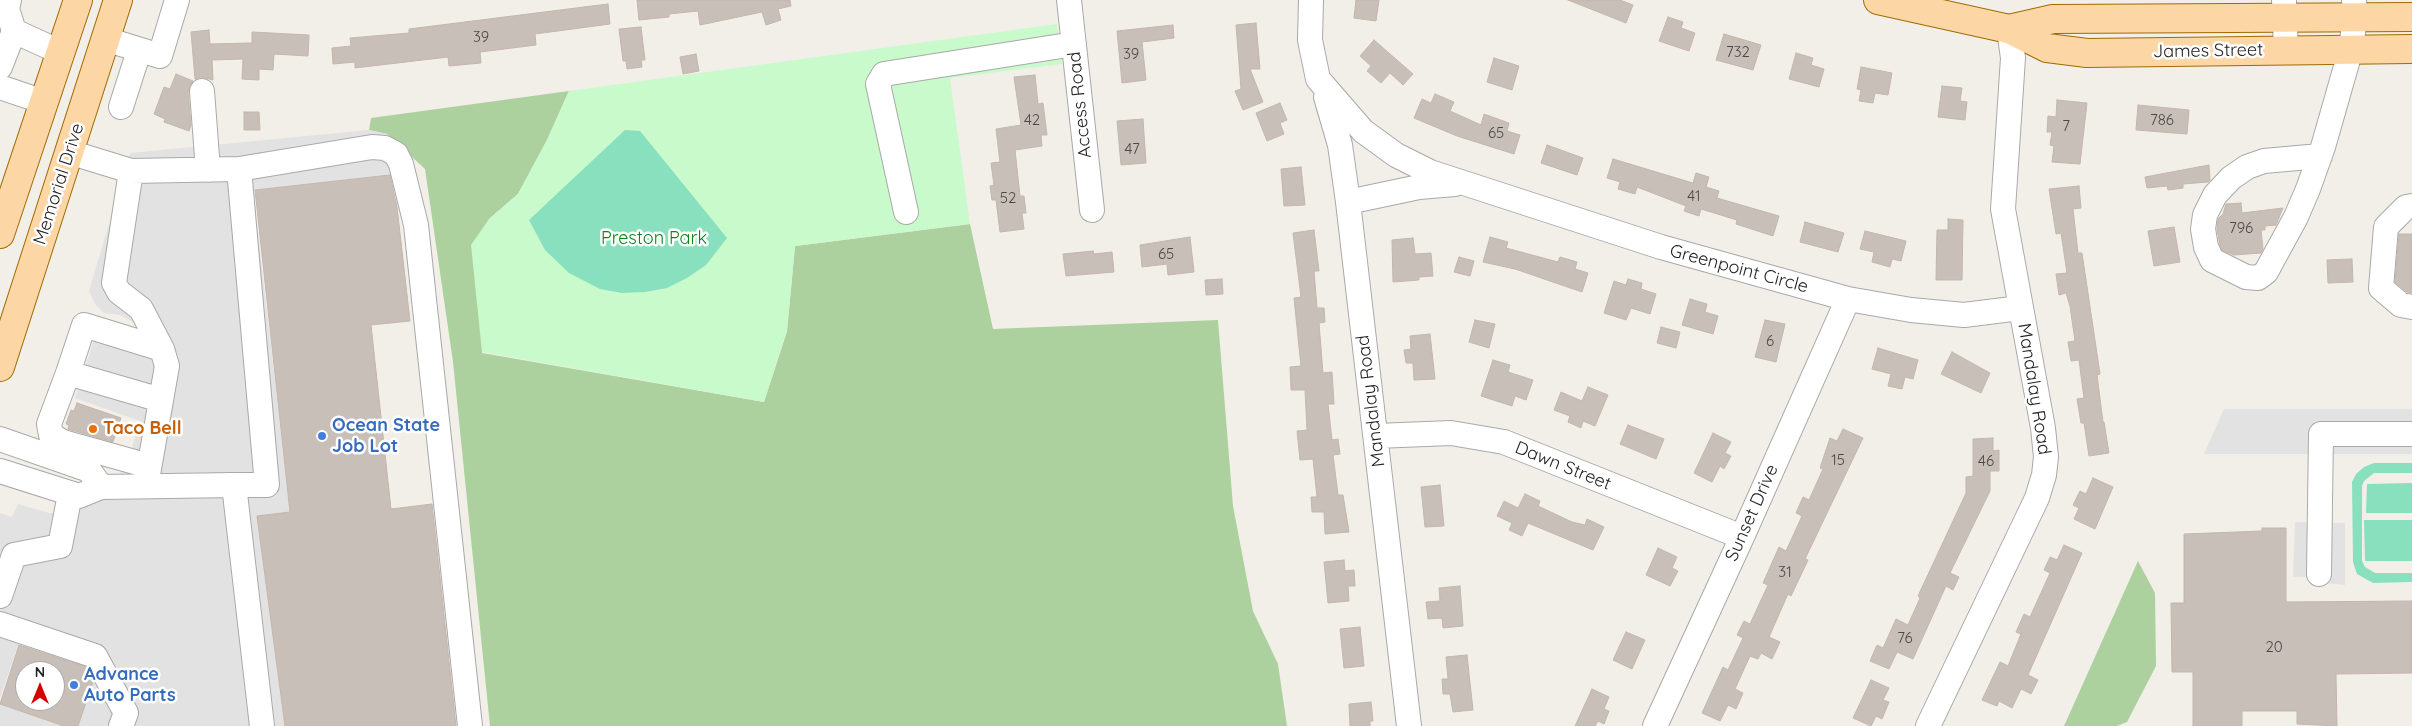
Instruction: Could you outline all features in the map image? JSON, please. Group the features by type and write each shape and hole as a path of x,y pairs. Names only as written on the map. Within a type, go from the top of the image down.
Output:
{"main road":[{"path":"2,223 78,0"},
{"name":"Memorial Drive","path":"0,368 118,0"},
{"name":"James Street","path":"1878,0 1923,5 2009,28 2047,48 2087,53 2412,49"},
{"name":"James Street","path":"2009,28 2053,19 2285,8 2354,8 2412,17"}],"street":[{"path":"0,67 14,31 7,9 9,0"},
{"path":"105,39 160,56 177,0"},
{"name":"Access Road","path":"1069,0 1092,210"},
{"name":"Greenpoint Circle","path":"1311,0 1310,40 1318,79 1348,115 1379,144 1414,165 1464,184 1661,247 1848,299 1911,310 1964,315 2020,308"},
{"path":"2285,8 2286,50"},
{"path":"2320,156 2264,161 2247,167 2231,178 2215,195 2205,215 2203,229 2206,247 2212,260 2246,277 2258,278 2266,272 2296,217 2320,156 2351,49 2354,8"},
{"name":"Mandalay Road","path":"1928,726 2037,498 2044,475 2046,456 2043,428 2003,209 2013,58 2009,28"},
{"path":"14,31 60,52"},
{"path":"906,212 878,84 884,74 1074,44"},
{"path":"121,107 139,50"},
{"name":"Mandalay Road","path":"1318,79 1333,117 1348,202 1408,726"},
{"path":"0,87 44,102"},
{"path":"202,91 208,170"},
{"path":"68,152 131,171 239,169 372,147 385,148 396,154 401,164 416,226 470,726"},
{"path":"162,349 84,325 77,376 49,424 52,435 63,442 147,476 234,486 267,486 239,169"},
{"path":"131,171 114,283 119,292 141,309 162,349 167,366 147,476"},
{"name":"Greenpoint Circle","path":"1348,202 1419,187 1464,184"},
{"path":"2412,206 2406,207 2386,227 2381,288 2401,305 2412,307"},
{"name":"Sunset Drive","path":"1655,726 1848,299"},
{"path":"77,376 161,400"},
{"name":"Dawn Street","path":"1376,436 1451,433 1504,442 1742,537"},
{"path":"2319,574 2320,434 2412,434"},
{"path":"0,439 89,470 101,487"},
{"path":"0,471 79,496 101,487 147,476"},
{"path":"234,486 262,726"},
{"path":"0,596 14,555 60,546 70,494"},
{"path":"0,624 94,656 126,714 121,726"}],"green space":[{"name":"Preston Park","path":"1057,24 1062,64 950,78 970,224 795,246 787,331 764,402 482,352 471,245 489,219 518,194 547,140 569,91"},
{"path":"569,91 547,140 518,194 489,219 482,353 764,402 787,331 795,246 970,224 993,329 1218,320 1233,506 1253,611 1278,664 1287,726 490,726 453,362 425,169 387,134 369,130 371,118"},
{"path":"625,130 640,131 727,238 706,265 687,278 667,288 645,292 622,293 600,289 569,273 545,250 529,220"},
{"path":"2374,463 2412,463 2412,473 2374,473 2364,481 2362,486 2362,561 2365,567 2375,573 2412,573 2412,582 2373,583 2357,574 2353,562 2352,482 2356,474 2364,467"},
{"path":"2412,483 2412,513 2366,513 2367,484"},
{"path":"2364,520 2412,520 2412,561 2365,561"},
{"path":"2138,561 2155,593 2156,666 2127,722 2117,726 2064,726"}],"shaded area":[{"path":"369,130 387,134 394,175 253,190 290,512 257,517 285,726 78,726 99,666 20,640 0,698 0,513 12,517 18,504 49,513 57,513 125,470 140,421 75,398 95,337 154,356 135,323 120,315 104,313 95,304 89,291 130,153"},
{"path":"2224,409 2412,409 2412,454 2204,454"},
{"path":"2295,522 2345,523 2345,585 2327,583 2313,577 2293,577"},
{"path":"0,704 15,709 15,711 20,711 64,726 0,726"}],"building":[{"path":"637,0 790,0 791,6 778,9 781,20 766,25 762,12 700,25 698,11 669,14 669,17 639,20"},
{"path":"1356,0 1379,0 1376,21 1354,18"},
{"path":"1568,0 1620,0 1633,5 1626,23"},
{"path":"608,4 610,24 535,34 536,45 480,52 481,63 449,66 448,57 355,68 355,62 333,64 332,48 351,46 350,38 409,33 409,29"},
{"path":"1668,17 1683,22 1681,28 1695,33 1689,51 1659,41"},
{"path":"1256,23 1260,69 1250,69 1263,102 1243,110 1235,91 1241,89 1236,25"},
{"path":"1173,25 1174,38 1142,42 1146,80 1122,83 1117,31"},
{"path":"641,27 645,60 641,60 642,67 627,69 626,61 623,61 619,29"},
{"path":"209,30 210,44 252,43 252,32 309,35 308,56 274,54 273,70 259,69 259,80 242,79 243,59 212,60 213,80 201,77 195,79 191,32"},
{"path":"1724,34 1761,45 1753,70 1716,60"},
{"path":"1374,40 1413,74 1403,85 1390,73 1381,83 1367,71 1371,66 1360,56"},
{"path":"1796,53 1813,58 1811,65 1824,69 1819,87 1789,79"},
{"path":"696,54 699,71 683,74 680,57"},
{"path":"1494,58 1519,66 1512,90 1487,82"},
{"path":"1861,67 1892,73 1888,95 1875,93 1873,103 1859,101 1861,90 1857,89"},
{"path":"176,74 193,81 188,92 191,125 189,131 164,122 165,119 154,114 164,87 170,89"},
{"path":"1035,75 1038,104 1043,103 1047,135 1041,135 1042,146 1015,150 1020,196 1024,196 1026,213 1022,213 1024,229 1000,232 996,200 992,200 990,186 994,185 991,163 1000,162 996,129 1021,125 1014,77"},
{"path":"1942,86 1962,88 1960,101 1967,102 1965,120 1938,117"},
{"path":"1435,94 1454,102 1450,111 1481,125 1484,114 1509,123 1507,131 1520,135 1514,154 1457,136 1414,118 1422,99 1431,103"},
{"path":"2057,100 2087,103 2080,164 2052,162 2054,146 2050,145 2052,132 2047,132 2048,116 2056,117"},
{"path":"1280,103 1287,120 1280,123 1284,134 1267,141 1256,113"},
{"path":"2138,105 2189,110 2187,134 2136,130"},
{"path":"244,112 259,112 260,130 244,130"},
{"path":"1143,119 1146,163 1121,165 1117,121"},
{"path":"1547,145 1583,158 1577,175 1541,163"},
{"path":"1613,159 1693,183 1696,173 1709,177 1706,187 1719,191 1717,198 1779,216 1773,236 1736,224 1737,220 1701,209 1699,216 1684,211 1686,206 1637,187 1635,194 1618,189 1620,182 1607,178"},
{"path":"2209,165 2210,180 2208,182 2183,184 2183,188 2168,190 2167,186 2147,188 2145,177"},
{"path":"1301,167 1305,205 1284,206 1281,169"},
{"path":"390,175 397,207 410,321 371,325 391,509 432,504 456,726 285,726 257,516 290,512 255,190"},
{"path":"2079,186 2081,208 2073,209 2078,253 2082,253 2100,374 2097,375 2109,453 2089,456 2084,423 2081,423 2077,399 2084,398 2079,360 2071,361 2068,342 2075,341 2070,306 2066,293 2059,295 2056,274 2067,273 2061,233 2056,234 2049,189"},
{"path":"2241,203 2242,213 2283,208 2276,225 2265,226 2265,230 2261,230 2263,249 2261,253 2234,255 2222,250 2220,245 2217,229 2218,219 2223,214 2226,204"},
{"path":"1948,219 1963,220 1962,280 1936,280 1937,230 1948,230"},
{"path":"1805,222 1844,233 1838,252 1800,242"},
{"path":"2174,227 2180,262 2154,266 2148,231"},
{"path":"1314,230 1319,271 1314,271 1317,308 1324,308 1325,322 1319,323 1323,373 1332,372 1334,404 1328,404 1332,440 1338,439 1340,454 1333,455 1338,495 1343,495 1349,532 1325,534 1324,512 1312,512 1311,497 1317,497 1313,459 1300,460 1297,431 1307,430 1305,390 1291,390 1290,367 1301,366 1294,298 1301,297 1293,233"},
{"path":"1865,231 1906,241 1901,261 1892,259 1890,267 1872,262 1874,252 1860,249"},
{"path":"2399,234 2412,234 2412,293 2407,292 2395,282"},
{"path":"1190,237 1194,272 1168,275 1167,264 1142,267 1140,245"},
{"path":"1490,237 1508,242 1506,248 1558,262 1560,257 1577,262 1575,269 1588,273 1582,292 1515,269 1483,262"},
{"path":"1413,238 1415,254 1431,253 1433,276 1419,277 1419,280 1393,282 1392,240"},
{"path":"1093,251 1094,254 1112,252 1114,272 1066,276 1063,254"},
{"path":"1459,257 1474,261 1470,276 1454,272"},
{"path":"2352,259 2353,282 2328,283 2327,260"},
{"path":"1222,279 1223,294 1206,295 1205,280"},
{"path":"1628,279 1642,283 1641,289 1656,294 1650,314 1631,308 1626,320 1604,313 1614,281 1626,285"},
{"path":"1690,299 1707,304 1705,312 1718,316 1713,334 1682,325"},
{"path":"1475,320 1495,324 1489,348 1469,342"},
{"path":"1765,320 1785,324 1776,362 1755,357"},
{"path":"1661,327 1680,332 1676,348 1657,343"},
{"path":"1430,334 1435,379 1414,380 1413,363 1406,363 1404,350 1411,349 1410,336"},
{"path":"1878,348 1918,360 1913,379 1905,377 1902,389 1888,386 1891,374 1872,369"},
{"path":"1952,352 1990,373 1981,393 1941,374"},
{"path":"1493,360 1510,365 1508,372 1533,380 1526,400 1515,396 1512,406 1481,396"},
{"path":"1588,387 1608,395 1595,426 1583,421 1581,428 1568,422 1570,416 1554,410 1561,392 1582,401"},
{"name":"Taco Bell","path":"77,403 121,418 113,442 68,429 69,425 66,424 71,410 74,411"},
{"path":"1628,425 1664,439 1656,459 1620,444"},
{"path":"1843,429 1863,438 1805,559 1808,560 1791,596 1788,594 1769,637 1780,642 1772,659 1761,653 1758,659 1750,656 1735,689 1743,693 1736,709 1728,705 1720,721 1702,713 1723,667 1728,670 1743,638 1737,635 1744,621 1750,624 1768,585 1763,583 1779,547 1786,551 1802,516 1796,513 1803,497 1809,500 1823,469 1820,468 1830,438 1837,441"},
{"path":"1713,433 1731,442 1725,453 1731,456 1724,469 1720,466 1712,482 1694,473"},
{"path":"1993,438 1993,451 1999,450 1999,471 1990,471 1990,491 1950,573 1959,577 1953,590 1946,586 1913,659 1897,652 1889,669 1870,661 1877,645 1883,648 1896,619 1908,625 1920,598 1918,596 1966,493 1966,477 1973,476 1973,439"},
{"path":"2093,478 2113,487 2095,529 2074,519 2079,508 2073,505 2080,491 2086,494"},
{"path":"1440,485 1444,526 1425,527 1421,487"},
{"path":"1525,494 1540,501 1538,506 1572,522 1585,525 1587,519 1604,527 1593,550 1528,523 1522,536 1509,530 1512,523 1497,516 1504,501 1518,508"},
{"path":"2262,528 2286,528 2286,602 2412,601 2412,673 2336,674 2337,726 2297,724 2297,711 2242,711 2242,726 2193,726 2193,672 2172,672 2171,603 2184,603 2184,534 2262,531"},
{"path":"2064,545 2082,553 2028,675 2038,680 2031,694 2021,689 2012,708 1999,701 1997,706 1982,700 2000,662 2008,666 2021,634 2016,632 2024,614 2030,617 2050,573 2044,570 2050,557 2057,560"},
{"path":"1658,548 1677,557 1672,568 1678,571 1670,586 1646,575"},
{"path":"1344,560 1345,571 1354,570 1355,586 1348,586 1349,601 1328,603 1324,562"},
{"path":"1460,586 1463,626 1443,628 1442,618 1428,619 1426,602 1440,601 1439,588"},
{"path":"1360,627 1364,666 1344,668 1340,629"},
{"path":"1626,632 1645,640 1632,669 1613,660"},
{"path":"19,645 86,667 93,682 78,726 64,726 20,711 65,711 65,661 15,661 15,709 0,704"},
{"path":"1467,655 1473,710 1453,712 1450,694 1443,694 1442,679 1448,679 1446,657"},
{"path":"1871,680 1889,688 1883,700 1889,702 1882,719 1876,716 1871,726 1853,718"},
{"path":"1592,689 1609,697 1604,709 1609,711 1604,724 1598,721 1595,726 1575,726"},
{"path":"1371,702 1373,721 1370,721 1370,726 1350,726 1349,704"}],"place":[{"name":"Taco Bell","path":"93,429"},
{"name":"Ocean State Job Lot","path":"322,436"},
{"name":"Advance Auto Parts","path":"74,685"}]}
